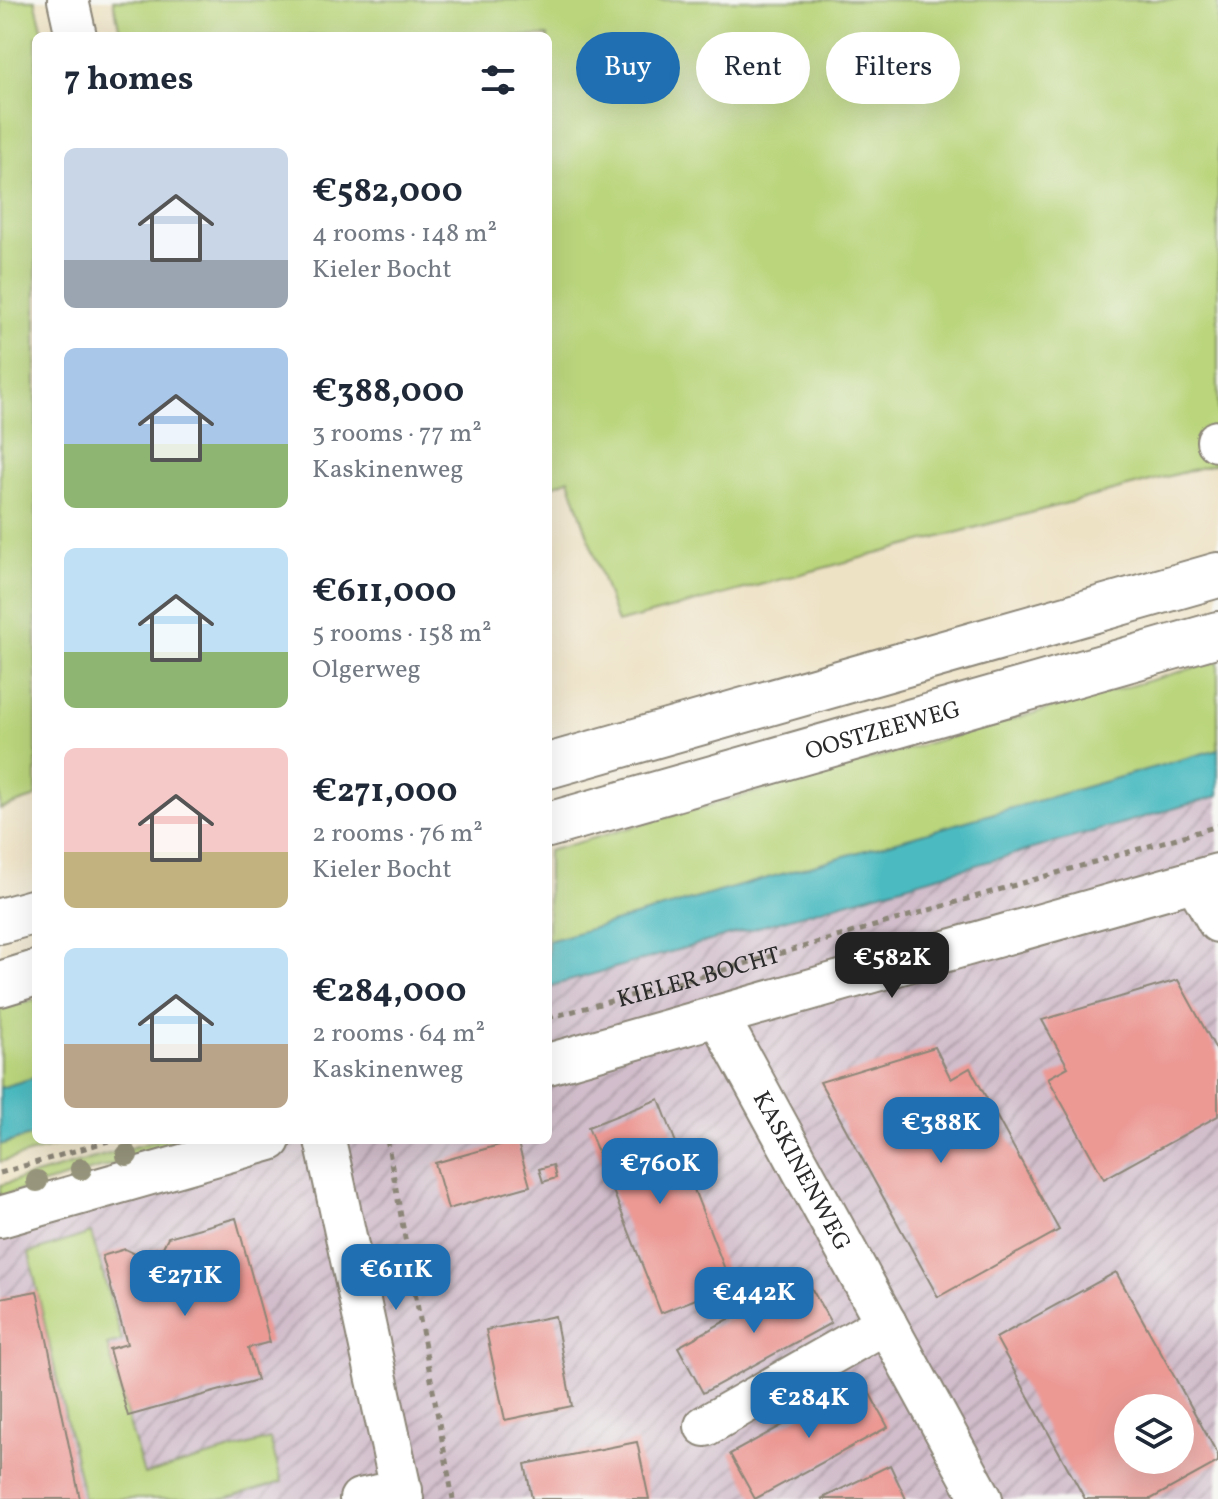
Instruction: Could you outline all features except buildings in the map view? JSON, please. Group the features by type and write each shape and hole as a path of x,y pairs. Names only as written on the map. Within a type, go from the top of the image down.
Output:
{"highway":[{"path":"552,765 1218,575"},
{"name":"OOSTZEEWEG","path":"552,824 1218,634"},
{"path":"0,921 32,912"},
{"path":"0,984 32,974"}],"street":[{"path":"68,0 75,32"},
{"path":"1206,878 1218,922"},
{"name":"KIELER BOCHT","path":"552,1063 1206,878"},
{"name":"KASKINENWEG","path":"718,1016 982,1499"},
{"path":"0,1217 256,1144"},
{"path":"326,1144 402,1494 360,1499"},
{"path":"705,1426 886,1323"}],"path":[{"name":"KIELER BOCHT","path":"552,1017 1218,826"},
{"path":"0,1173 98,1144"},
{"path":"388,1144 453,1499"}],"shaded area":[{"path":"1218,777 1218,1499 0,1499 0,1206 260,1144 295,1144 318,1149 336,1144 552,1144 552,970"}],"green space":[{"path":"0,0 35,0 43,32 32,32 32,798 0,809"},
{"path":"113,0 1218,0 1218,463 617,623 569,479 552,486 552,32 120,32"},
{"path":"1218,661 1218,749 552,940 552,850"},
{"path":"32,1000 32,1078 0,1088 0,1009"},
{"path":"32,1135 32,1144 64,1144 0,1162 0,1145"},
{"path":"144,1144 186,1144 0,1196 0,1185"},
{"path":"91,1233 122,1341 107,1345 144,1475 270,1439 282,1482 225,1499 84,1499 29,1253"}],"water":[{"path":"1218,749 1218,796 552,986 552,940"},
{"path":"32,1078 32,1135 0,1145 0,1088"}]}
